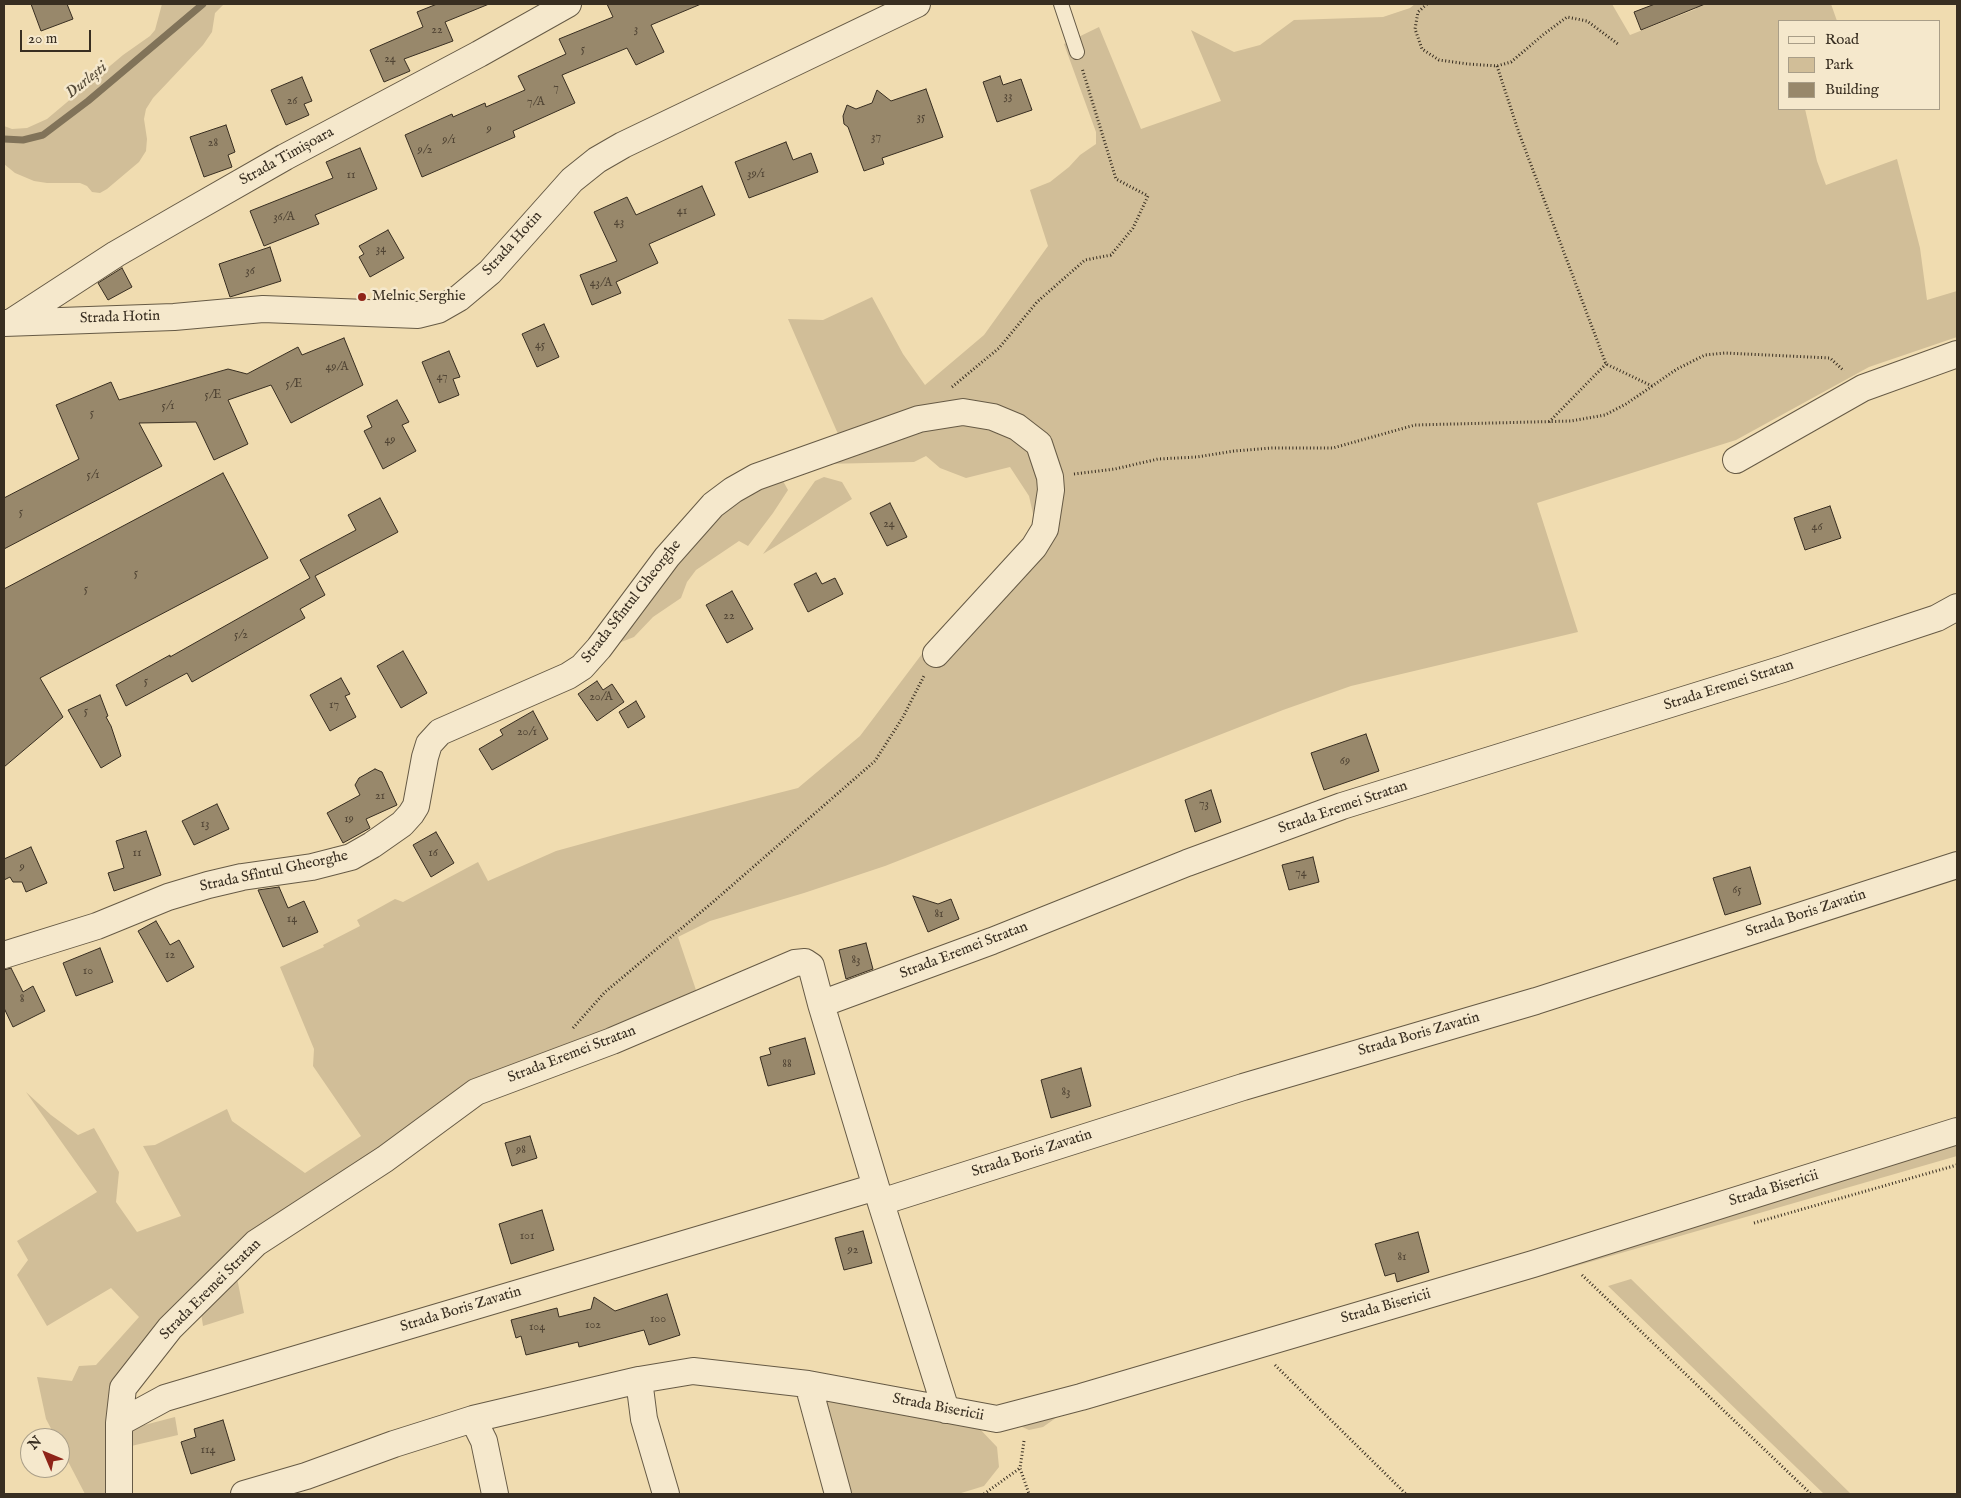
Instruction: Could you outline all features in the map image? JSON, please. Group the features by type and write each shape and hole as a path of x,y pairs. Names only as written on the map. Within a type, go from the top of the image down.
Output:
{"street":[{"name":"Strada Timișoara","path":"8,322 180,216 568,4"},
{"name":"Strada Hotin","path":"8,322 174,317 263,309 418,315 438,310 459,298 490,272 572,180 597,160 623,145 917,4"},
{"path":"1736,460 1862,388 1957,354"},
{"name":"Strada Sfîntul Gheorghe","path":"4,955 97,926 168,897 242,877 334,862 351,857 402,824 411,814 416,806 429,744 440,732 576,672 594,654 667,557 690,530 713,505 733,490 756,477 919,419 962,412 993,417 1017,427 1039,444 1050,477 1051,490 1045,530 1034,547 936,654"},
{"name":"Strada Eremei Stratan","path":"119,1423 123,1388 170,1328 256,1243 385,1159 476,1092 612,1041 795,963 804,962 811,966 821,1004 992,941 1187,863 1342,806 1783,669 1937,618 1957,607"},
{"name":"Strada Boris Zavatin","path":"119,1423 165,1398 878,1195 1536,1001 1957,865"},
{"path":"821,1004 878,1195 946,1410"},
{"name":"Strada Bisericii","path":"244,1494 308,1485 394,1444 473,1419 639,1380 693,1371 808,1384 997,1419 1081,1397 1533,1264 1957,1131"},
{"path":"639,1380 644,1418 666,1494"},
{"path":"808,1384 838,1494"},
{"path":"473,1419 484,1441 495,1494"},
{"path":"119,1423 119,1494"}],"lane":[{"path":"1061,4 1077,52"}],"path":[{"path":"1427,4 1418,12 1415,29 1422,48 1439,60 1497,66 1511,62 1544,34 1568,17 1588,21 1618,44"},
{"path":"950,389 999,348 1037,302 1085,260 1111,255 1133,228 1148,196 1116,179 1077,52"},
{"path":"1497,66 1519,133 1606,364 1652,386"},
{"path":"1050,477 1115,469 1158,458 1197,458 1234,451 1272,448 1333,448 1415,425 1571,422 1605,415 1626,404 1677,369 1704,355 1725,353 1830,358 1862,388"},
{"path":"1549,422 1606,364"},
{"path":"567,1034 605,992 713,902 875,761 903,717 936,654"},
{"path":"1580,1273 1811,1494"},
{"path":"1271,1361 1406,1494"},
{"path":"1024,1441 1020,1468 1029,1494"},
{"path":"984,1494 1020,1468"}],"green space":[{"path":"162,4 224,4 215,13 212,32 203,45 153,98 146,109 144,119 147,139 146,151 139,162 100,193 92,192 87,186 80,183 34,181 15,173 4,164 4,126 12,129 27,128 47,119 123,55 150,36 155,30"},
{"path":"1415,4 1612,4 1630,35 1696,9 1694,4 1831,4 1837,20 1778,20 1778,110 1805,110 1817,161 1826,185 1897,159 1920,248 1927,300 1957,291 1957,337 1869,367 1736,440 1537,503 1578,632 1351,686 1283,710 885,866 710,921 678,937 697,993 479,1079 251,1237 114,1388 111,1494 85,1494 70,1465 70,1428 51,1428 46,1419 37,1377 72,1381 79,1366 96,1365 139,1317 111,1288 47,1326 17,1275 28,1260 17,1241 97,1192 26,1092 51,1115 78,1135 94,1128 119,1172 116,1202 137,1232 181,1216 143,1146 155,1145 227,1109 232,1121 305,1173 361,1136 313,1066 314,1049 280,967 324,947 323,945 360,926 357,920 395,899 403,902 478,862 488,881 556,851 798,788 860,736 934,638 1036,527 1029,496 1010,467 966,478 940,468 926,456 914,462 823,464 843,452 838,434 788,319 823,320 872,297 903,354 925,385 984,335 1048,246 1030,190 1050,182 1069,167 1080,155 1096,144 1096,132 1064,44 1099,27 1141,129 1221,101 1191,30 1234,52 1260,45 1294,20 1383,17 1410,8"},
{"path":"824,477 842,482 852,499 763,554 815,481"},
{"path":"783,481 788,490 748,546 739,541 696,570 687,582 681,598 653,617 634,637 616,644 649,588 737,492"},
{"path":"1957,1139 1957,1156 1060,1415 1043,1427 1029,1430 1011,1422"},
{"path":"237,1278 244,1313 203,1326 200,1306"},
{"path":"1631,1279 1851,1494 1824,1494 1608,1286"},
{"path":"825,1400 978,1427 997,1447 999,1467 984,1486 958,1494 852,1494"},
{"path":"175,1417 178,1435 127,1447 129,1429"}],"building":[{"path":"31,4 67,4 73,19 41,31"},
{"path":"437,4 489,4 445,22 453,41 404,59 410,71 384,82 370,50 423,27 417,12"},
{"path":"607,4 701,4 651,25 664,52 636,65 627,48 562,75 575,103 513,131 515,137 422,177 405,135 452,114 453,117 485,103 486,107 525,90 518,76 566,54 559,39 613,17"},
{"path":"1655,4 1705,4 1641,30 1634,12"},
{"path":"1000,76 1003,85 1021,79 1032,110 997,122 983,82"},
{"path":"302,77 312,101 304,104 309,115 286,125 271,90"},
{"path":"926,89 943,137 882,158 884,164 864,171 848,127 844,124 843,116 847,105 856,109 872,103 877,90 891,101"},
{"path":"226,125 235,152 228,155 232,167 204,177 190,137"},
{"path":"786,142 793,160 811,153 818,172 749,198 735,162"},
{"path":"360,148 377,189 315,215 319,224 264,246 250,211 333,178 326,162"},
{"path":"702,186 715,215 649,244 658,263 616,282 621,293 592,305 580,275 617,261 594,212 627,197 636,215"},
{"path":"388,230 404,258 370,277 359,257 364,254 359,246"},
{"path":"270,247 281,281 230,297 219,264"},
{"path":"122,268 132,287 108,300 98,283"},
{"path":"544,324 559,357 537,367 522,334"},
{"path":"344,338 363,385 291,423 271,385 228,400 248,444 214,460 196,422 139,423 162,466 4,549 4,498 79,459 56,405 111,382 119,400 228,369 247,374 298,347 302,355"},
{"path":"449,351 460,377 453,379 459,395 439,403 422,362"},
{"path":"397,400 409,422 402,425 416,451 383,469 364,431 372,427 367,416"},
{"path":"223,473 268,558 40,678 63,717 4,767 4,589"},
{"path":"380,498 398,532 315,576 325,595 300,609 305,618 192,682 187,673 126,706 116,685 170,655 170,657 310,578 300,560 356,530 348,515"},
{"path":"890,503 907,537 887,546 870,513"},
{"path":"1830,506 1841,538 1805,550 1794,518"},
{"path":"816,573 822,584 835,578 843,594 808,612 794,584"},
{"path":"732,591 753,629 727,643 706,605"},
{"path":"403,651 427,693 401,708 377,666"},
{"path":"341,678 350,694 345,696 356,717 330,731 310,695"},
{"path":"597,681 603,690 612,684 624,702 597,721 578,694"},
{"path":"100,695 121,756 101,768 68,710"},
{"path":"636,701 645,717 628,728 619,712"},
{"path":"533,711 548,739 492,770 479,749 503,735 500,730"},
{"path":"1366,734 1379,771 1324,790 1311,753"},
{"path":"375,769 382,772 397,805 366,819 370,828 343,843 327,813 360,795 355,785 359,778"},
{"path":"1211,790 1221,822 1195,832 1185,800"},
{"path":"217,804 229,829 194,845 182,821"},
{"path":"146,831 161,875 114,891 108,873 124,868 116,841"},
{"path":"436,832 454,863 431,877 413,845"},
{"path":"31,847 47,883 26,892 22,882 13,882 10,877 4,880 4,859"},
{"path":"1313,857 1319,882 1289,890 1282,865"},
{"path":"1750,867 1761,904 1725,915 1713,878"},
{"path":"279,887 288,908 304,901 318,932 283,947 258,890"},
{"path":"913,896 938,904 951,899 959,919 928,932"},
{"path":"156,921 170,945 179,940 194,967 167,982 138,931"},
{"path":"866,943 873,969 846,979 839,950"},
{"path":"100,948 113,982 76,996 63,963"},
{"path":"11,968 23,992 33,986 45,1011 13,1027 4,1008 4,970"},
{"path":"805,1038 815,1074 768,1086 760,1057 771,1054 769,1048"},
{"path":"1081,1068 1091,1106 1051,1118 1041,1080"},
{"path":"530,1136 537,1158 512,1166 505,1143"},
{"path":"542,1210 554,1250 511,1264 499,1224"},
{"path":"863,1231 872,1263 844,1270 835,1238"},
{"path":"1418,1232 1429,1272 1397,1282 1395,1273 1385,1276 1375,1244"},
{"path":"667,1294 680,1335 649,1345 644,1330 579,1347 578,1342 526,1355 521,1336 516,1338 511,1320 557,1308 559,1317 591,1309 594,1297 615,1311"},
{"path":"223,1420 235,1460 191,1474 181,1442 196,1437 194,1429"}],"waterway":[{"name":"Durlești","path":"4,139 23,140 43,135 88,101 203,4"}],"place":[{"name":"Melnic Serghie","path":"362,297"}]}
